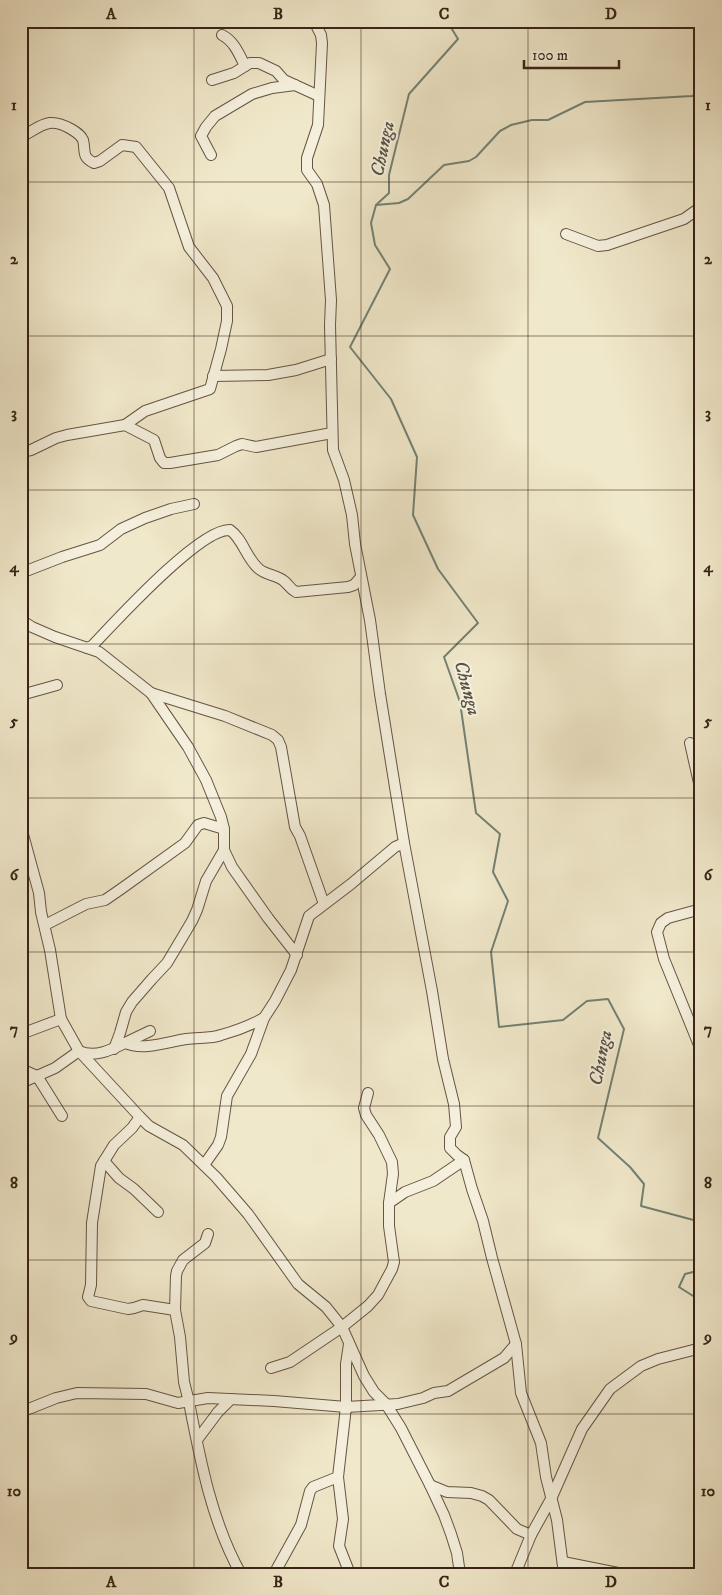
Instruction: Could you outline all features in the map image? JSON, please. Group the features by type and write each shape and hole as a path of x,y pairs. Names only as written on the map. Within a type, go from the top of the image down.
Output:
{"street":[{"path":"314,21 321,34 322,43 320,96 318,125 307,158 307,170 318,184 324,205 331,300 333,450 344,480 352,515 355,544 369,611 404,843 443,1059 454,1104 456,1127 450,1137 450,1148 464,1160 484,1221 492,1258 516,1344 519,1386 541,1443 551,1499 557,1520 564,1574"},
{"path":"222,35 237,49 245,66"},
{"path":"212,80 234,73 250,63 259,63 276,71 284,80 320,96"},
{"path":"211,154 201,136 215,116 256,92 295,85"},
{"path":"21,138 46,123 53,122 68,127 83,140 84,153 91,162 97,162 118,146 136,147 154,168 172,194 189,247 213,278 227,306 227,321 210,389 145,411 125,425 67,434 31,450 21,452"},
{"path":"566,234 598,246 607,245 684,219 701,207"},
{"path":"213,376 268,375 296,370 331,359"},
{"path":"125,425 154,440 160,458 164,463 218,455 242,444 256,447 332,433"},
{"path":"21,573 100,544 121,529 145,518 171,509 194,504"},
{"path":"87,648 92,646 179,559 220,531 230,530 235,534 258,568 263,572 284,580 296,592 348,587 361,577"},
{"path":"21,620 55,637 99,652 151,692 188,747 206,780 221,816 224,829 224,850 232,867 297,955"},
{"path":"21,694 58,685"},
{"path":"151,692 225,716 272,735 278,740 281,747 295,827 300,836 324,904"},
{"path":"690,743 701,792"},
{"path":"45,925 86,904 105,900 185,843 198,825 204,823 224,829"},
{"path":"21,827 39,893 61,1019 79,1051 140,1117 150,1126 183,1145 204,1165 248,1214 298,1284 326,1307 342,1328 364,1376 374,1392 386,1404 404,1432 430,1485 451,1534 457,1553 460,1574"},
{"path":"204,1165 218,1145 222,1132 227,1096 251,1054 264,1018 284,986 297,955 309,916 394,847 404,843"},
{"path":"114,1049 126,1012 152,978 167,963 192,921 206,881 224,850"},
{"path":"701,909 668,918 660,923 657,932 664,960 701,1050"},
{"path":"125,1043 137,1047 213,1037 247,1026 264,1018"},
{"path":"21,1034 61,1019"},
{"path":"79,1051 93,1054 114,1049 150,1031"},
{"path":"21,1083 55,1068 79,1051"},
{"path":"21,1069 36,1076 62,1116"},
{"path":"271,1368 290,1362 342,1328 363,1311 378,1295 392,1269 394,1262 389,1226 389,1203 393,1174 392,1162 380,1135 366,1115 364,1108 368,1092"},
{"path":"140,1117 132,1128 114,1145 104,1161 100,1173 92,1223 89,1300 128,1309 143,1305 175,1310"},
{"path":"389,1203 405,1192 432,1181 464,1160"},
{"path":"104,1161 119,1178 134,1189 158,1212"},
{"path":"208,1234 204,1243 184,1260 177,1270 175,1310 180,1337 184,1382 209,1490 225,1544 241,1574"},
{"path":"349,1344 346,1364 346,1407 338,1477 343,1519 339,1546 350,1574"},
{"path":"21,1412 56,1398 77,1393 146,1394 178,1403 208,1398 346,1407 398,1404 423,1398 434,1393 448,1391 504,1358 516,1344"},
{"path":"515,1574 531,1535 551,1499 582,1429 610,1388 642,1366 658,1359 701,1348"},
{"path":"197,1440 218,1412 231,1399"},
{"path":"274,1574 301,1525 310,1491 313,1487 338,1477"},
{"path":"430,1485 447,1492 471,1493 482,1496 489,1500 517,1529 531,1535"},
{"path":"562,1562 624,1574"}],"waterway":[{"name":"Chunga","path":"447,21 458,39 409,94 389,175 389,193 376,205 371,223 375,245 390,269 350,347 391,399 417,457 413,515 438,569 478,623 444,657 460,702 476,813 500,834 493,872 508,901 491,952 499,1027 563,1020 587,1001 608,999 624,1029 598,1138 630,1167 644,1184 641,1206 701,1222"},
{"path":"376,205 399,203 408,199 444,165 469,161 476,157 500,131 511,125 532,120 548,120 585,102 692,96 701,92"},
{"name":"Chunga","path":"701,1270 685,1274 679,1287 701,1301"}]}
